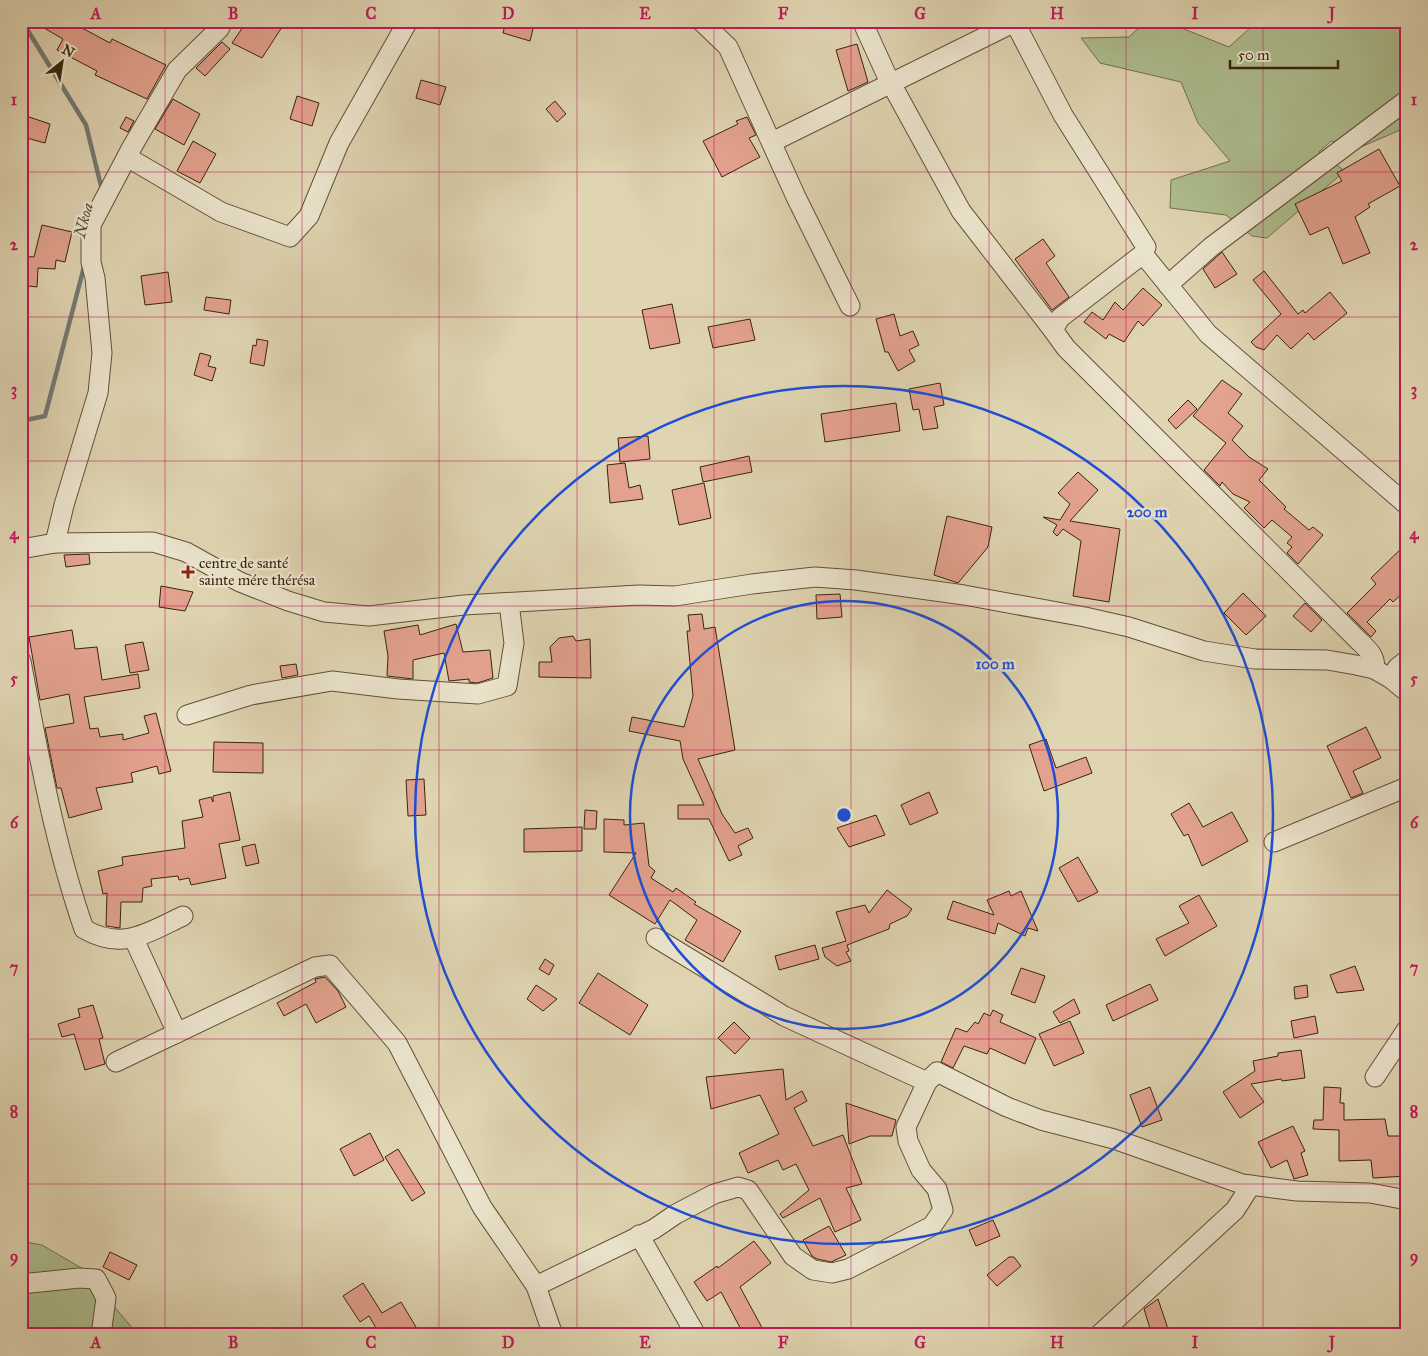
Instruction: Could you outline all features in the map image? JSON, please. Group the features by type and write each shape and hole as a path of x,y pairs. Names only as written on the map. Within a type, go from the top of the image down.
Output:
{"street":[{"path":"55,543 64,505 98,393 102,353 95,278 91,262 91,225 127,157 177,70 219,29 223,21"},
{"path":"127,157 221,212 290,237 309,216 340,143 408,21"},
{"path":"701,21 728,47 850,306"},
{"path":"862,21 890,82 961,211 1066,348 1358,640 1373,656 1375,663 1382,673 1407,692"},
{"path":"772,142 890,82 1015,22 1063,115 1146,247 1143,254 1060,318 1054,330"},
{"path":"1168,285 1210,247 1407,100"},
{"path":"1143,254 1208,334 1407,505"},
{"path":"21,549 55,543 153,542 186,552 240,582 288,601 324,612 369,616 509,603 639,595 675,596 752,584 815,577 856,580 964,595 1085,617 1129,627 1204,651 1255,659 1327,660 1382,673 1398,667 1407,660"},
{"path":"187,715 251,695 332,681 398,689 478,694 507,686 514,643 509,603"},
{"path":"21,661 36,739 72,895 84,929 100,939 134,939 183,916"},
{"path":"1274,842 1407,787"},
{"path":"656,938 784,1016 926,1082"},
{"path":"134,939 177,1032"},
{"path":"116,1062 314,967 330,965 397,1043 482,1207 536,1286 553,1335"},
{"path":"1375,1077 1407,1029"},
{"path":"536,1286 654,1229 676,1214 714,1194 738,1187 748,1190 793,1256 813,1270 832,1273 848,1269 897,1246 932,1226 944,1210 937,1189 921,1170 906,1127 926,1082 937,1072 1007,1107 1041,1120 1114,1139 1242,1184 1297,1191 1370,1193 1407,1200"},
{"path":"1099,1335 1235,1210 1252,1185"},
{"path":"639,1235 696,1335"},
{"path":"21,1284 79,1278 96,1279 106,1298 101,1335"}],"green space":[{"path":"1146,21 1164,21 1229,47 1252,26 1245,21 1407,21 1407,127 1361,147 1331,141 1319,152 1345,171 1267,238 1252,236 1226,215 1170,208 1171,180 1230,161 1198,123 1181,82 1100,63 1081,38 1129,37"},
{"path":"21,1241 42,1245 83,1269 138,1335 21,1335"}],"building":[{"path":"32,21 69,21 110,43 112,39 166,65 147,99 95,75 97,71 57,50 63,39"},
{"path":"247,21 273,21 282,27 262,58 232,43"},
{"path":"506,21 535,21 530,41 503,33"},
{"path":"222,42 230,49 205,76 196,68"},
{"path":"857,44 868,82 848,91 836,50"},
{"path":"421,80 446,87 440,105 416,98"},
{"path":"297,96 319,103 312,126 290,119"},
{"path":"173,99 200,114 184,145 155,129"},
{"path":"555,101 566,114 557,122 546,109"},
{"path":"29,117 50,124 45,143 23,137"},
{"path":"126,117 134,121 128,132 120,128"},
{"path":"747,117 756,135 749,138 760,157 722,177 703,141 738,124 736,121"},
{"path":"193,141 216,154 200,183 177,171"},
{"path":"1379,149 1400,186 1368,204 1370,207 1355,217 1370,253 1343,264 1328,227 1310,235 1295,204 1342,181 1337,173"},
{"path":"42,225 72,232 65,262 56,260 55,269 38,268 37,287 21,285 21,256 34,257"},
{"path":"1043,239 1055,256 1046,263 1069,297 1052,310 1015,259"},
{"path":"1222,252 1237,274 1215,288 1203,269"},
{"path":"1264,271 1298,314 1303,310 1305,313 1330,292 1347,313 1314,340 1308,333 1291,349 1277,335 1264,350 1256,347 1251,342 1281,314 1253,280"},
{"path":"168,272 172,302 145,305 141,276"},
{"path":"1143,288 1162,305 1143,326 1138,321 1124,342 1109,334 1106,339 1084,322 1092,312 1103,320 1115,302 1123,310"},
{"path":"206,297 231,300 229,314 204,310"},
{"path":"672,304 680,343 650,349 642,310"},
{"path":"894,314 900,336 913,331 919,345 909,350 915,361 898,371 888,352 885,352 876,319"},
{"path":"750,319 755,340 713,348 708,327"},
{"path":"257,339 268,341 264,366 250,363 253,345 256,346"},
{"path":"200,353 211,356 208,366 216,368 212,381 194,375"},
{"path":"1222,380 1242,394 1228,413 1243,426 1232,440 1249,457 1268,469 1259,480 1286,507 1284,509 1309,530 1313,527 1323,535 1298,564 1287,553 1292,547 1287,543 1292,537 1272,520 1264,528 1244,508 1250,502 1233,494 1222,482 1220,486 1204,470 1226,443 1193,416"},
{"path":"940,383 944,405 934,407 938,428 923,430 919,409 913,410 909,389"},
{"path":"1188,400 1197,409 1176,429 1168,420"},
{"path":"896,403 900,431 825,442 821,414"},
{"path":"648,436 650,459 620,462 618,438"},
{"path":"749,456 752,472 703,482 700,467"},
{"path":"625,463 629,488 640,485 643,499 610,503 607,465"},
{"path":"1078,472 1098,490 1070,521 1120,529 1109,602 1073,596 1081,541 1063,529 1057,536 1053,532 1057,525 1043,517 1060,520 1070,504 1058,493"},
{"path":"704,483 711,518 679,525 672,490"},
{"path":"947,516 992,527 988,547 958,583 934,575"},
{"path":"1407,543 1407,589 1393,602 1390,599 1367,622 1376,631 1371,637 1347,613 1376,584 1371,578"},
{"path":"89,554 90,564 66,567 64,555"},
{"path":"161,586 193,592 185,611 159,607"},
{"path":"1243,593 1266,616 1246,635 1224,613"},
{"path":"840,594 842,617 817,619 816,595"},
{"path":"1305,603 1322,620 1311,632 1293,616"},
{"path":"702,614 704,629 715,627 735,750 698,759 722,814 735,833 748,828 753,838 738,846 742,855 729,861 709,819 678,819 678,805 704,805 683,759 680,741 629,731 632,717 684,727 693,696 687,631 690,631 688,615"},
{"path":"456,624 463,652 490,650 493,678 477,683 469,682 469,679 449,681 444,653 413,660 413,679 387,676 388,656 384,631 418,625 420,635"},
{"path":"72,630 75,649 97,647 102,680 138,674 140,688 84,697 90,729 98,728 100,737 123,734 123,740 149,733 144,716 156,713 171,771 159,774 157,766 131,773 133,782 96,788 102,809 69,818 61,788 57,788 45,728 74,723 69,694 40,700 29,637"},
{"path":"573,636 576,641 590,639 591,678 539,677 539,662 552,662 550,647 559,638"},
{"path":"143,642 149,670 130,673 125,645"},
{"path":"296,664 298,675 282,678 280,666"},
{"path":"1366,727 1381,758 1353,771 1363,793 1351,798 1327,746"},
{"path":"1046,739 1056,768 1086,757 1092,773 1044,791 1029,745"},
{"path":"214,742 263,743 263,773 213,772"},
{"path":"424,779 426,815 408,816 406,780"},
{"path":"230,792 240,840 219,844 226,878 191,885 189,878 179,880 178,876 151,879 152,886 143,888 142,902 121,902 120,928 106,926 107,893 103,894 98,871 123,865 122,857 185,848 182,821 203,817 199,800 211,797 213,802 213,796"},
{"path":"929,792 938,813 910,825 901,805"},
{"path":"1189,803 1203,827 1232,812 1248,841 1202,866 1188,834 1184,836 1171,814"},
{"path":"585,810 597,811 596,829 584,829"},
{"path":"876,815 885,835 849,847 837,828"},
{"path":"604,819 624,820 624,825 644,823 649,866 655,871 651,878 673,892 676,888 696,902 694,904 741,931 723,962 685,940 697,920 670,900 655,924 609,895 636,853 604,852"},
{"path":"582,827 582,851 524,852 524,829"},
{"path":"255,844 259,863 246,866 242,847"},
{"path":"1078,857 1098,892 1078,902 1059,868"},
{"path":"887,890 912,909 907,916 890,924 889,929 847,945 849,951 846,952 851,961 837,966 825,957 822,948 846,941 836,912 865,905 869,913"},
{"path":"1009,891 1011,896 1021,891 1038,931 1028,928 1025,936 998,923 995,934 947,919 953,901 994,915 987,900"},
{"path":"1199,895 1217,926 1165,956 1156,939 1189,923 1179,906"},
{"path":"815,945 819,959 779,970 775,956"},
{"path":"545,959 554,965 549,975 539,969"},
{"path":"1355,966 1364,990 1337,993 1330,975"},
{"path":"1021,968 1045,976 1035,1003 1011,994"},
{"path":"598,973 648,1005 630,1035 579,1003"},
{"path":"325,977 338,991 346,1007 316,1023 306,1004 284,1016 277,1003 316,982 315,979"},
{"path":"1150,984 1158,1000 1113,1021 1106,1005"},
{"path":"536,985 557,999 543,1011 527,999"},
{"path":"1307,985 1308,997 1295,999 1294,987"},
{"path":"1074,999 1080,1013 1060,1023 1053,1012"},
{"path":"93,1005 103,1038 99,1039 105,1064 85,1070 74,1034 62,1037 58,1024 80,1017 78,1009"},
{"path":"993,1010 1003,1015 1000,1022 1036,1038 1025,1064 990,1048 987,1054 964,1046 953,1068 941,1062 956,1028 967,1032 975,1022 978,1024 984,1013 990,1016"},
{"path":"1315,1016 1318,1033 1294,1038 1291,1021"},
{"path":"1070,1021 1084,1053 1054,1066 1039,1034"},
{"path":"734,1022 750,1038 735,1054 718,1038"},
{"path":"1301,1050 1305,1078 1282,1081 1281,1079 1251,1084 1264,1102 1240,1118 1223,1092 1255,1071 1253,1061 1278,1056 1278,1053"},
{"path":"783,1069 786,1100 802,1091 807,1101 794,1108 813,1146 843,1135 862,1184 846,1188 861,1220 835,1232 820,1198 783,1218 780,1214 809,1190 796,1164 783,1170 778,1160 748,1173 739,1153 779,1134 760,1095 711,1109 706,1077"},
{"path":"1150,1087 1162,1120 1142,1127 1130,1095"},
{"path":"1324,1087 1341,1088 1340,1103 1344,1103 1344,1120 1385,1119 1388,1136 1407,1136 1407,1176 1373,1178 1371,1160 1339,1161 1339,1130 1313,1129 1314,1120 1323,1120"},
{"path":"846,1103 896,1120 892,1136 870,1136 849,1144"},
{"path":"1293,1126 1305,1151 1301,1153 1308,1175 1294,1179 1287,1160 1271,1168 1258,1142"},
{"path":"370,1133 384,1160 354,1176 340,1149"},
{"path":"398,1149 425,1193 412,1201 385,1157"},
{"path":"993,1220 1000,1236 976,1246 969,1230"},
{"path":"829,1226 846,1255 831,1262 812,1256 803,1240"},
{"path":"754,1241 771,1263 740,1287 766,1335 744,1335 721,1292 707,1301 694,1282 717,1266 718,1268"},
{"path":"110,1252 137,1265 129,1280 103,1267"},
{"path":"1009,1257 1014,1257 1021,1266 997,1286 987,1275"},
{"path":"363,1283 382,1313 401,1302 416,1327 403,1335 380,1335 369,1316 360,1322 343,1296"},
{"path":"1158,1299 1170,1335 1152,1335 1144,1309"}],"waterway":[{"name":"Nkoa","path":"22,21 86,125 102,190"},
{"name":"Nkoa","path":"21,421 45,416 85,263"}],"place":[{"name":"centre de santé sainte mére thérésa","path":"188,572"}]}
